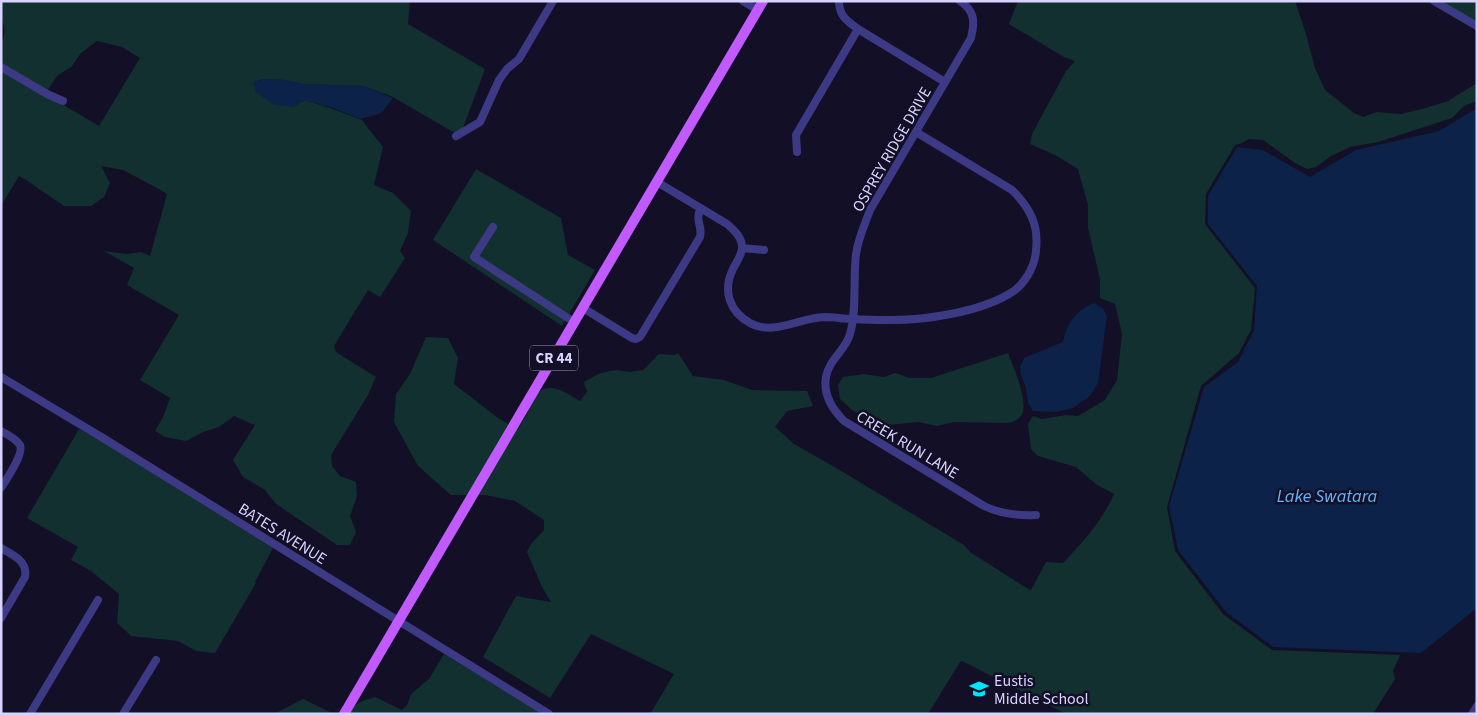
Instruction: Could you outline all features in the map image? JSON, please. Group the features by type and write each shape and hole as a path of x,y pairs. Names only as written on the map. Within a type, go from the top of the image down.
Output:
{"main road":[{"name":"CR 44","path":"344,714 760,6"}],"street":[{"path":"456,136 480,122 499,80 507,69 519,59 553,1"},
{"path":"743,1 760,6"},
{"name":"OSPREY RIDGE DRIVE","path":"839,1 839,10 846,20 945,82"},
{"name":"OSPREY RIDGE DRIVE","path":"853,319 856,252 870,210 972,38 974,25 972,14 960,1"},
{"path":"1434,1 1477,26"},
{"path":"797,152 796,135 858,29"},
{"path":"1,67 47,94 63,101"},
{"path":"657,182 727,224 741,240 742,248 728,284 728,296 732,307 741,318 752,325 776,328 813,318 829,317 893,320 940,316 986,305 1010,294 1031,270 1036,256 1038,237 1033,219 1025,202 1012,190 916,132"},
{"path":"583,308 633,338 641,336 700,237 701,230 698,218 701,208"},
{"path":"493,227 474,257 574,322"},
{"path":"742,248 764,250"},
{"name":"CREEK RUN LANE","path":"853,319 851,333 847,342 832,362 826,377 827,395 832,409 844,421 984,506 997,512 1019,516 1036,515"},
{"name":"BATES AVENUE","path":"1,377 549,714"},
{"path":"1,430 14,439 20,446 21,452 1,488"},
{"path":"1,548 16,557 23,564 25,577 1,618"},
{"path":"30,714 98,600"},
{"path":"123,714 156,660"},
{"path":"1472,714 1477,706"}],"green space":[{"path":"1,1 410,1 408,24 485,69 460,136 391,96 362,86 303,84 285,80 264,79 254,82 292,107 305,100 362,120 383,147 374,185 393,193 411,211 408,233 400,251 405,258 380,297 368,290 334,346 336,352 376,377 368,395 331,455 332,466 340,476 356,482 357,496 350,516 356,532 350,545 337,545 276,504 265,490 243,477 233,460 255,425 234,416 219,427 203,432 186,441 165,437 155,431 170,398 140,380 179,315 127,285 134,268 104,251 127,254 141,252 150,256 167,194 123,170 101,166 110,183 104,197 91,206 64,206 19,176 1,206 1,44 5,32 1,15","holes":["97,41 122,47 140,58 99,126 45,94 57,76 72,66 81,53"]},
{"path":"1018,1 1295,1 1315,68 1325,90 1354,113 1363,117 1377,112 1401,114 1426,108 1448,101 1477,83 1477,101 1464,106 1452,118 1378,142 1350,147 1331,156 1316,167 1307,169 1295,163 1263,140 1249,139 1235,145 1206,194 1205,224 1255,288 1251,330 1239,353 1201,386 1167,507 1175,551 1223,614 1272,650 1400,655 1393,671 1395,679 1373,714 1066,714 962,661 928,714 650,714 674,674 591,634 550,698 483,657 516,596 551,602 542,587 527,552 531,544 544,530 544,520 515,501 476,495 516,428 518,429 538,393 542,390 554,388 580,401 587,392 584,382 598,374 615,370 630,372 643,370 659,354 675,355 678,353 693,376 724,380 752,390 807,391 813,406 787,411 775,427 794,444 964,545 970,552 1030,590 1046,562 1063,563 1085,539 1104,513 1114,494 1097,485 1076,467 1038,456 1031,449 1028,424 1033,416 1042,419 1066,415 1078,416 1105,400 1117,380 1122,334 1115,304 1100,298 1100,279 1088,228 1088,205 1078,169 1057,156 1030,144 1032,134 1066,71 1075,61 1064,57 1009,24"},
{"path":"1441,1 1477,1 1477,22"},
{"path":"476,169 561,218 568,255 595,270 562,326 433,240"},
{"path":"426,337 448,338 458,358 454,384 510,425 469,495 451,495 418,466 394,422 396,394 410,374"},
{"path":"1008,353 1020,385 1023,403 1021,416 1011,422 954,422 937,426 918,422 878,426 852,410 840,399 838,385 843,377 864,374 884,377 895,373 910,378 931,378"},
{"path":"79,429 273,548 256,583 215,653 196,651 178,641 131,636 117,623 119,594 91,571 71,560 78,547 27,518"},
{"path":"444,654 543,714 348,714 356,704 375,697 402,710 407,705 411,694 429,679"},
{"path":"303,699 334,714 274,714"}],"water":[{"path":"264,79 285,80 303,84 362,86 393,98 379,114 360,119 333,108 305,100 292,107 274,105 255,91 254,82"},
{"name":"Lake Swatara","path":"1477,108 1477,608 1421,653 1273,647 1226,612 1178,550 1169,506 1204,387 1238,362 1254,330 1257,286 1208,224 1208,196 1237,147 1263,150 1310,177 1356,150 1439,131"},
{"path":"1094,303 1103,308 1107,316 1098,383 1090,396 1073,408 1056,412 1033,411 1028,403 1026,388 1021,375 1020,367 1024,358 1063,342 1069,323 1082,310"}],"place":[{"name":"Eustis Middle School","path":"979,689"}]}
